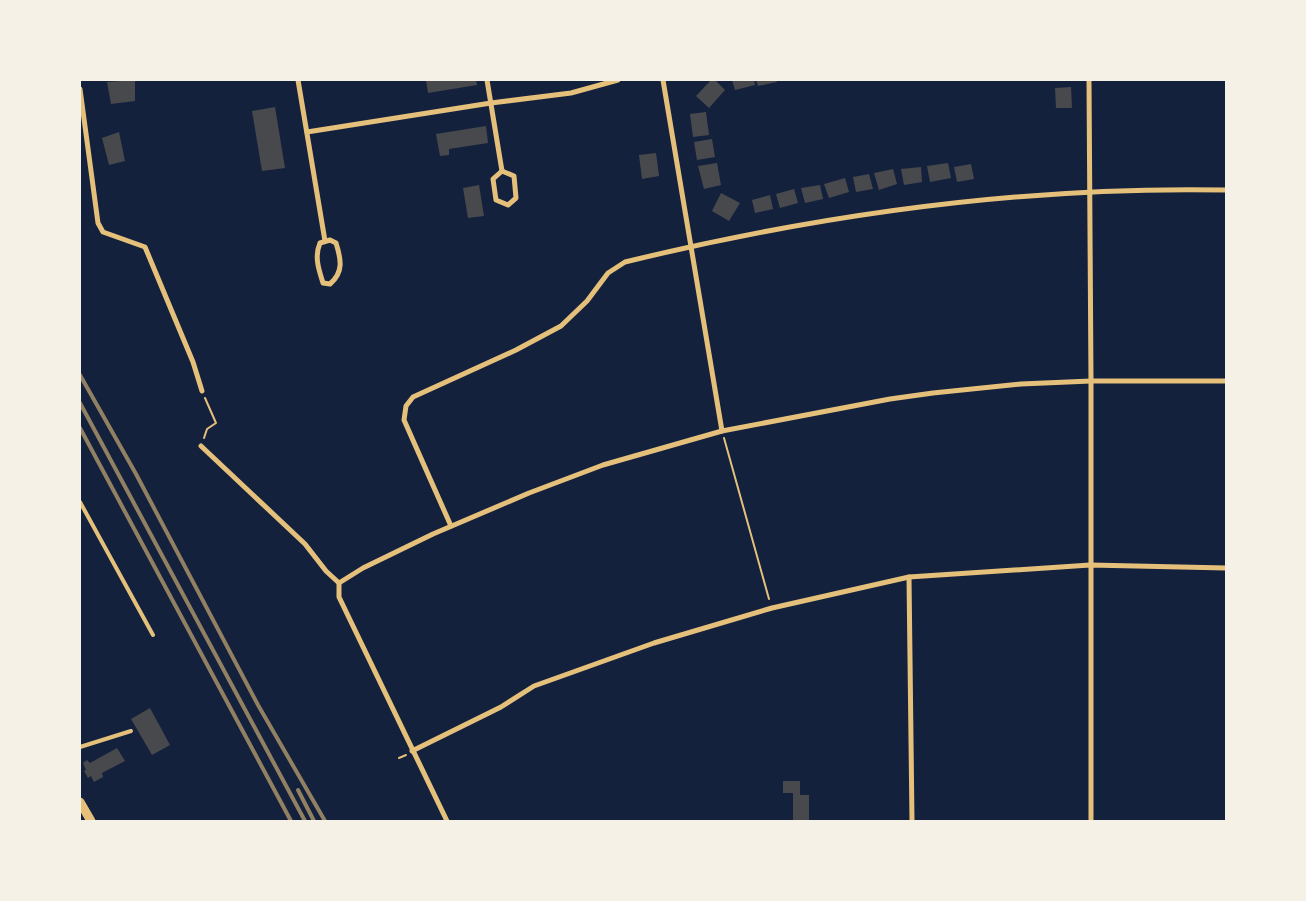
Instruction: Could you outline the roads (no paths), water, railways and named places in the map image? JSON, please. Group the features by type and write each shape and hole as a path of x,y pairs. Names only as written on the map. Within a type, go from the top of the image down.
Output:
{"street":[{"path":"298,80 325,241"},
{"path":"487,80 502,171"},
{"path":"307,132 491,103 571,93 618,80"},
{"path":"663,80 722,431"},
{"path":"1089,80 1091,381 1090,821"},
{"path":"80,89 98,223 103,232 145,247 193,362 202,391"},
{"path":"502,171 514,176 516,198 508,205 496,200 492,179 502,171"},
{"path":"451,526 404,420 406,406 413,397 516,350 561,326 588,301 608,273 625,262 690,246 816,221 911,207 992,199 1090,193 1170,189 1226,190"},
{"path":"330,240 336,243 341,259 341,271 330,284 323,283 317,266 318,248 320,243 325,241 330,240"},
{"path":"339,583 363,568 451,526 528,493 603,465 722,431 933,393 1021,384 1091,381 1226,381"},
{"path":"201,446 305,544 326,572 339,583"},
{"path":"412,751 501,707 534,686 654,643 772,608 909,577 1090,565 1226,568"},
{"path":"909,577 912,821"},
{"path":"339,583 338,597 447,821"},
{"path":"80,802 91,821"}],"lane":[{"path":"80,502 153,635"},
{"path":"80,747 131,731"}],"railway":[{"path":"80,375 136,474 258,705 325,821"},
{"path":"80,403 305,821"},
{"path":"80,428 291,821"},
{"path":"298,790 314,821"}]}
